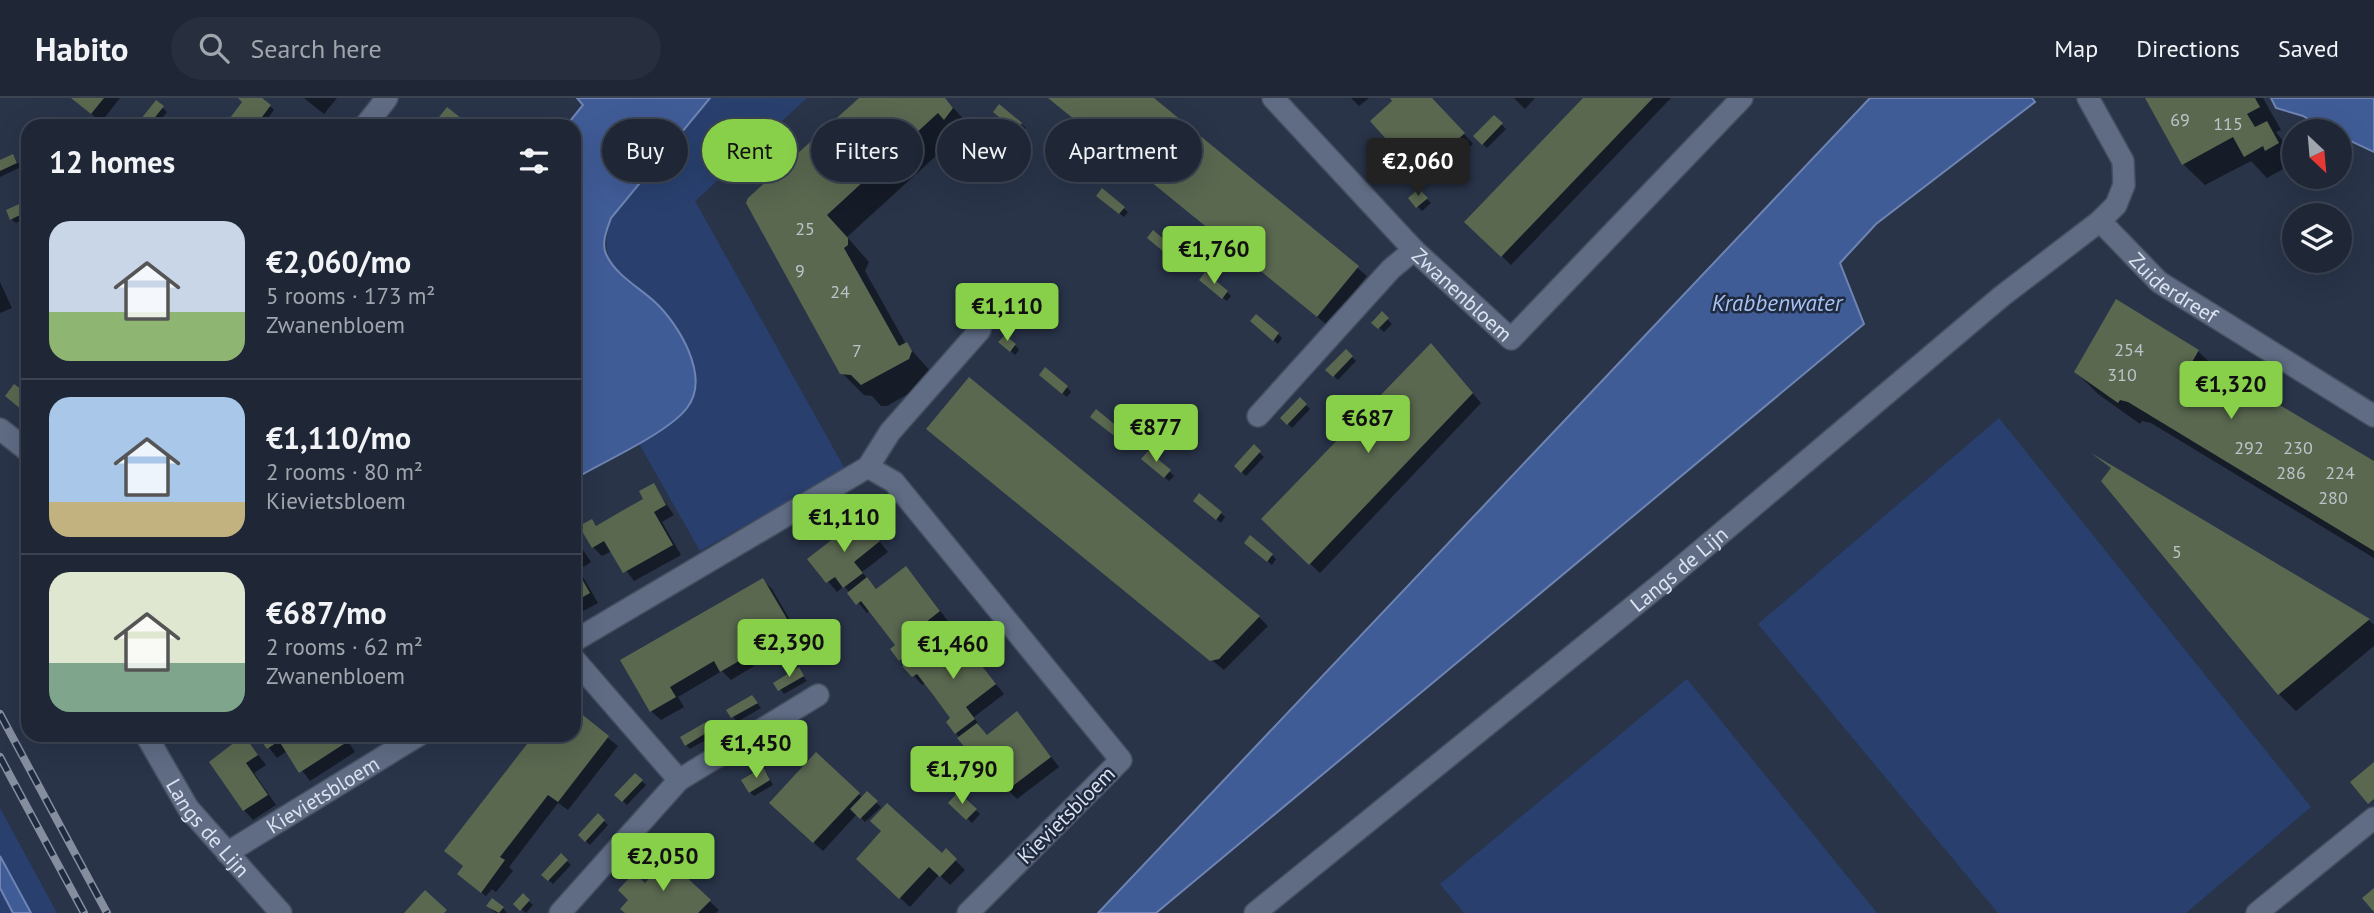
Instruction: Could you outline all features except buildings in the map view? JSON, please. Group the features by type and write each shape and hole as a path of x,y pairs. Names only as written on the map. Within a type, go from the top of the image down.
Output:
{"street":[{"path":"370,119 387,98"},
{"name":"Zwanenbloem","path":"1273,98 1414,250 1511,339 1728,102"},
{"path":"2088,98 2123,161 2124,185 2116,205 2100,221"},
{"name":"Zuiderdreef","path":"2100,221 2159,282 2374,416"},
{"name":"Langs de Lijn","path":"1255,913 1667,579 2002,296 2100,221"},
{"path":"1258,416 1391,269 1414,250"},
{"path":"581,637 868,467 890,432 981,330"},
{"path":"0,429 21,446"},
{"name":"Kievietsbloem","path":"868,467 894,482 1121,760 968,913"},
{"path":"581,667 679,780"},
{"path":"560,913 679,780 818,695"},
{"name":"Langs de Lijn","path":"150,742 188,808 281,913"},
{"name":"Kievietsbloem","path":"227,853 408,742"},
{"path":"2257,913 2369,822"}],"shaded area":[{"path":"710,98 807,98 784,119 702,119 702,182 716,182 695,201 845,469 700,551 638,442 678,417 688,406 682,352 675,325 664,310 615,268 608,255 607,239 611,218 641,182 688,182 688,125"},
{"path":"1999,418 2311,807 2186,913 1998,913 1758,624"},
{"path":"1687,679 1877,913 1464,913 1440,884"},
{"path":"0,808 57,913 0,913"}],"water":[{"path":"577,98 710,98 688,125 688,119 602,119 602,182 641,182 611,218 604,241 606,254 616,269 656,303 674,324 689,352 696,382 694,395 678,418 581,475 581,119 572,119 583,105"},
{"name":"Krabbenwater","path":"1870,98 2032,98 2035,102 1876,224 1840,263 1864,324 1156,913 1098,913"},
{"path":"2271,98 2374,98 2374,152 2352,142 2352,119 2308,119 2276,108"},
{"path":"0,856 31,913 13,913 0,888"}],"railway":[{"path":"0,714 107,913"},
{"path":"0,757 84,913"}]}
